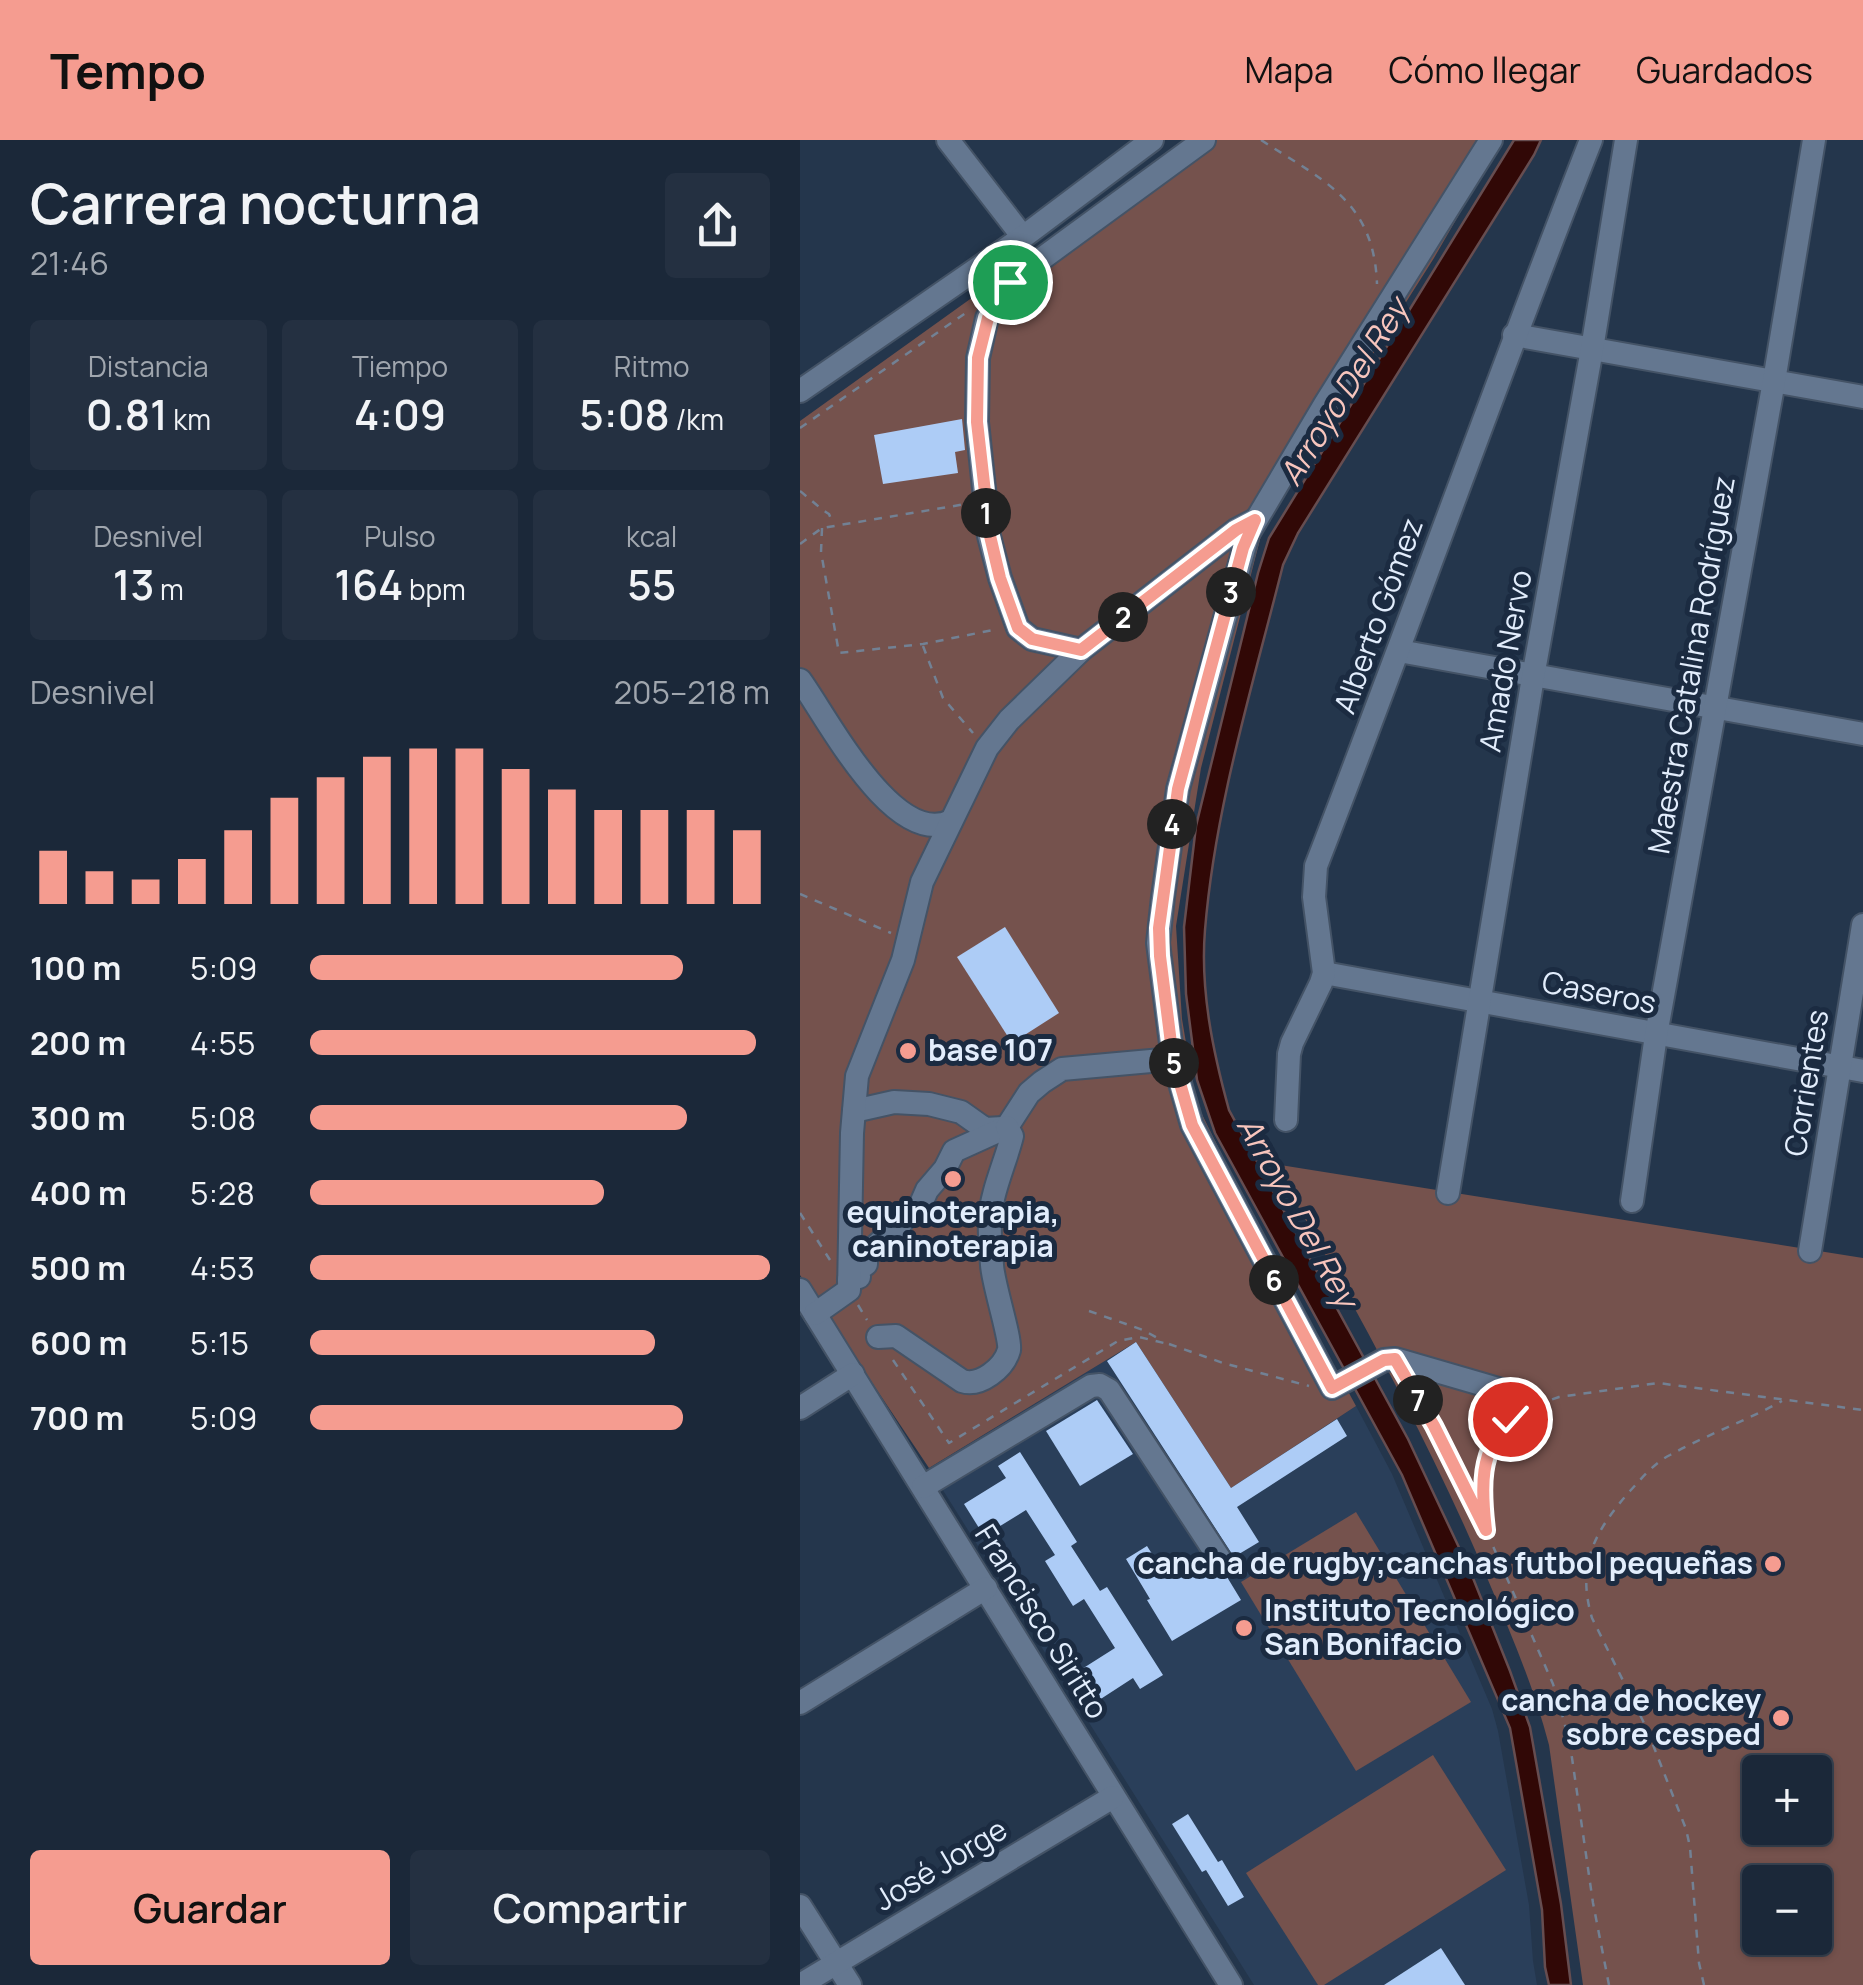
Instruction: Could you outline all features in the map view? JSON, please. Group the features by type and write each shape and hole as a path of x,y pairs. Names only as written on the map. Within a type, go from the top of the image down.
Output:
{"street":[{"path":"948,140 1023,238"},
{"path":"800,392 1023,238 1152,140"},
{"path":"1081,650 1032,639 1018,628 1000,578 990,536 977,422 978,358 988,318 1010,282 1204,140"},
{"path":"1492,140 1255,520 1243,548 1174,807 1158,942 1173,1059 1186,1109 1197,1136 1336,1386 1389,1360 1505,1392"},
{"name":"Alberto Gómez","path":"1324,972 1314,897 1316,866 1514,334 1591,140"},
{"name":"Amado Nervo","path":"1448,1193 1626,140"},
{"name":"Maestra Catalina Rodríguez","path":"1632,1200 1656,1035 1814,140"},
{"path":"1514,334 1863,398"},
{"path":"815,1314 849,1290 857,1076 903,960 922,882 987,748 1009,720 1081,650 1236,530 1255,520"},
{"path":"1399,651 1863,734"},
{"path":"800,680 864,776 886,798 904,814 930,826 952,820"},
{"name":"Corrientes","path":"1810,1251 1851,1068 1863,925"},
{"path":"1286,1120 1289,1054 1324,972"},
{"name":"Caseros","path":"1324,972 1851,1068"},
{"path":"849,1280 859,1277 858,1270 866,1264 866,1256 908,1212 920,1206 954,1151 1007,1127 1029,1093 1062,1069 1173,1059"},
{"path":"854,1111 894,1102 929,1104 961,1112 985,1129 1007,1127"},
{"path":"878,1336 896,1336 972,1384 982,1381 1008,1351 994,1284 990,1216 1012,1136 1007,1127"},
{"name":"Francisco Siritto","path":"800,1290 1231,1985"},
{"path":"800,1408 852,1374"},
{"path":"923,1487 1090,1386 1100,1385 1109,1390 1219,1558"},
{"path":"800,1703 986,1588"},
{"name":"José Jorge","path":"800,1985 1113,1797"},
{"path":"800,1906 850,1985"}],"path":[{"path":"1261,140 1338,190 1352,206 1373,253 1380,316"},
{"path":"800,428 978,304"},
{"path":"800,491 829,514 833,525"},
{"path":"800,544 833,525 985,502"},
{"path":"822,528 821,552 840,653 923,644 1003,628"},
{"path":"923,644 943,698 987,748"},
{"path":"800,894 908,941"},
{"path":"1089,1310 1168,1344"},
{"path":"950,1442 1118,1341 1139,1337 1290,1381 1336,1386"},
{"path":"1389,1360 1434,1426 1486,1530 1547,1670 1571,1752 1609,1985"},
{"path":"1486,1530 1482,1499 1485,1460 1499,1430 1530,1407 1559,1396 1658,1383 1863,1410"},
{"path":"1704,1985 1698,1964 1686,1830 1646,1727 1592,1618 1586,1568 1602,1528 1651,1468 1667,1456 1783,1400"}],"shaded area":[{"path":"1192,140 1502,140 1434,258 1263,528 1201,768 1176,926 1182,1019 1196,1102 1245,1202 1356,1406 1231,1488 1136,1342 929,1468 800,1275 800,421"},
{"path":"1514,140 1541,140 1298,533 1283,565 1236,746 1217,838 1205,930 1204,975 1213,1043 1229,1110 1408,1439 1471,1573 1510,1671 1530,1727 1571,1985 1549,1985 1542,1910 1510,1728 1402,1475 1215,1133 1197,1080 1186,994 1184,927 1196,826 1269,538"},
{"path":"1274,1164 1863,1258 1863,1985 1583,1985 1549,1745 1529,1682 1440,1473"},
{"name":"Instituto Tecnológico San Bonifacio","path":"1136,1342 1231,1487 1356,1406 1392,1474 1492,1709 1529,1905 1537,1985 1254,1985 929,1468"},
{"path":"1356,1512 1471,1702 1356,1771 1241,1582"},
{"path":"1433,1755 1506,1870 1324,1985 1318,1985 1246,1873"}],"building":[{"path":"962,419 965,450 955,452 958,473 883,484 874,435"},
{"path":"1005,927 1059,1013 1012,1043 957,957"},
{"path":"1136,1342 1231,1488 1337,1419 1347,1436 1237,1507 1259,1542 1234,1557 1107,1361"},
{"path":"1097,1400 1133,1454 1080,1486 1046,1431"},
{"path":"1020,1452 1077,1542 1071,1546 1100,1591 1107,1587 1163,1675 1140,1689 1133,1678 1093,1704 1074,1674 1115,1648 1084,1599 1073,1606 1045,1561 1055,1555 1026,1510 984,1536 964,1504 1006,1478 998,1466"},
{"path":"1147,1546 1168,1579 1202,1559 1211,1571 1224,1572 1241,1600 1172,1641 1126,1559"},
{"path":"1188,1814 1244,1897 1228,1906 1172,1824"},
{"path":"1441,1948 1465,1985 1384,1985"}],"place":[{"name":"base 107","path":"908,1051"},
{"name":"equinoterapia, caninoterapia","path":"953,1179"},
{"name":"cancha de rugby;canchas futbol pequeñas","path":"1773,1564"},
{"name":"Instituto Tecnológico San Bonifacio","path":"1244,1628"},
{"name":"cancha de hockey sobre cesped","path":"1781,1718"}],"route":[{"path":"1010,282 988,318 978,358 977,422 990,536 1018,628 1032,639 1081,650 1236,530 1255,520 1243,548 1178,789 1159,928 1173,1059 1192,1125 1332,1388 1384,1360 1395,1359 1486,1530 1482,1499 1485,1460 1499,1430 1510,1419"}],"water label":[{"name":"Arroyo Del Rey","path":"1344,392"},
{"name":"Arroyo Del Rey","path":"1297,1212"}]}
